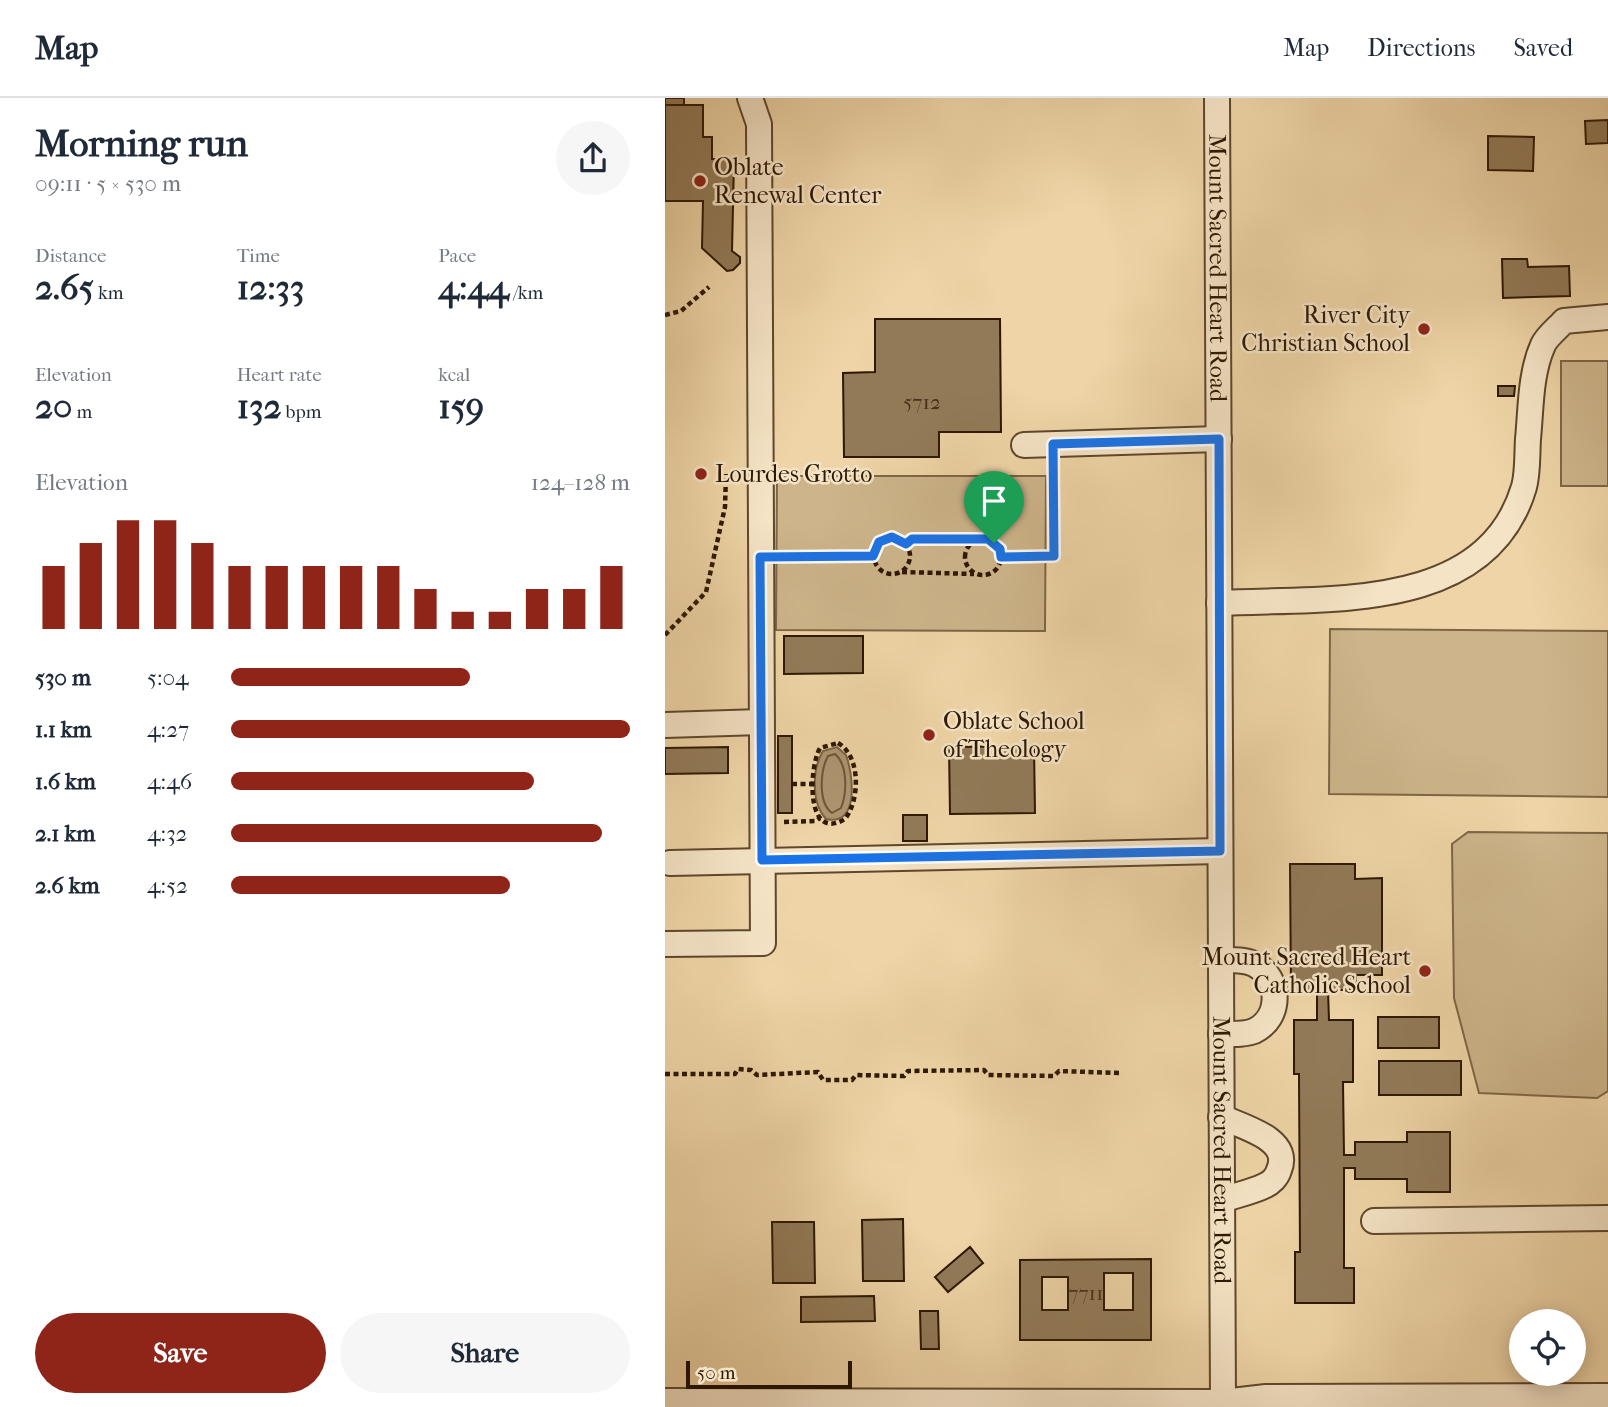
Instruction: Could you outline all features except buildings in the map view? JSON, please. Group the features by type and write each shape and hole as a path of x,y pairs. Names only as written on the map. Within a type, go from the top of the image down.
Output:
{"street":[{"path":"669,948 762,943 759,124 750,98 734,98"},
{"name":"Mount Sacred Heart Road","path":"1217,98 1223,1402"},
{"path":"1219,603 1379,595 1432,583 1465,568 1505,528 1524,486 1534,376 1544,343 1564,321 1608,317"},
{"path":"1024,445 1219,439"},
{"path":"665,725 761,722"},
{"path":"667,864 1220,851"},
{"path":"1221,960 1252,963 1264,971 1272,983 1276,997 1273,1011 1265,1023 1254,1031 1221,1034"},
{"path":"1221,1117 1267,1138 1279,1147 1283,1162 1277,1176 1266,1185 1222,1200"},
{"path":"1374,1221 1608,1218"},
{"path":"665,1401 1189,1405 1266,1397 1608,1396"}],"path":[{"path":"665,314 681,311 709,287"},
{"path":"1001,557 1054,556 1053,444"},
{"path":"665,635 706,592 725,507 726,474"},
{"path":"873,556 879,542 885,538 900,539 906,544 910,559 901,572"},
{"path":"873,556 882,571 894,574 988,575 995,571 1001,557 994,543 980,539 912,539 906,544"},
{"path":"973,541 968,546 964,559 974,574"},
{"path":"760,557 873,556"},
{"path":"832,743 844,747 854,773 853,806 840,822 829,823 820,818 812,798 814,761 821,748 832,743"},
{"path":"792,784 812,784"},
{"path":"762,821 801,822 820,818"},
{"path":"665,1074 735,1074 738,1069 751,1070 757,1075 818,1072 823,1080 852,1080 856,1075 904,1076 908,1070 984,1070 988,1075 1054,1076 1059,1072 1120,1073"}],"shaded area":[{"path":"1561,361 1608,361 1608,486 1561,486"},
{"path":"777,476 1046,476 1045,631 776,630"},
{"path":"1330,629 1608,631 1608,797 1329,794"},
{"path":"1468,832 1608,833 1608,1091 1597,1098 1479,1093 1454,998 1452,844"}],"water":[{"path":"837,747 846,755 849,764 851,797 844,815 837,819 826,819 818,804 815,776 823,751"}],"place":[{"name":"Oblate Renewal Center","path":"700,181"},
{"name":"River City Christian School","path":"1424,329"},
{"name":"Lourdes Grotto","path":"701,474"},
{"name":"Oblate School of Theology","path":"929,735"},
{"name":"Mount Sacred Heart Catholic School","path":"1425,971"}],"route":[{"path":"1219,439 1220,851 762,860 760,557 873,556 879,542 892,537 906,544 912,539 988,539 994,543 1000,549 1001,557 1054,556 1053,444 1219,439"}]}
